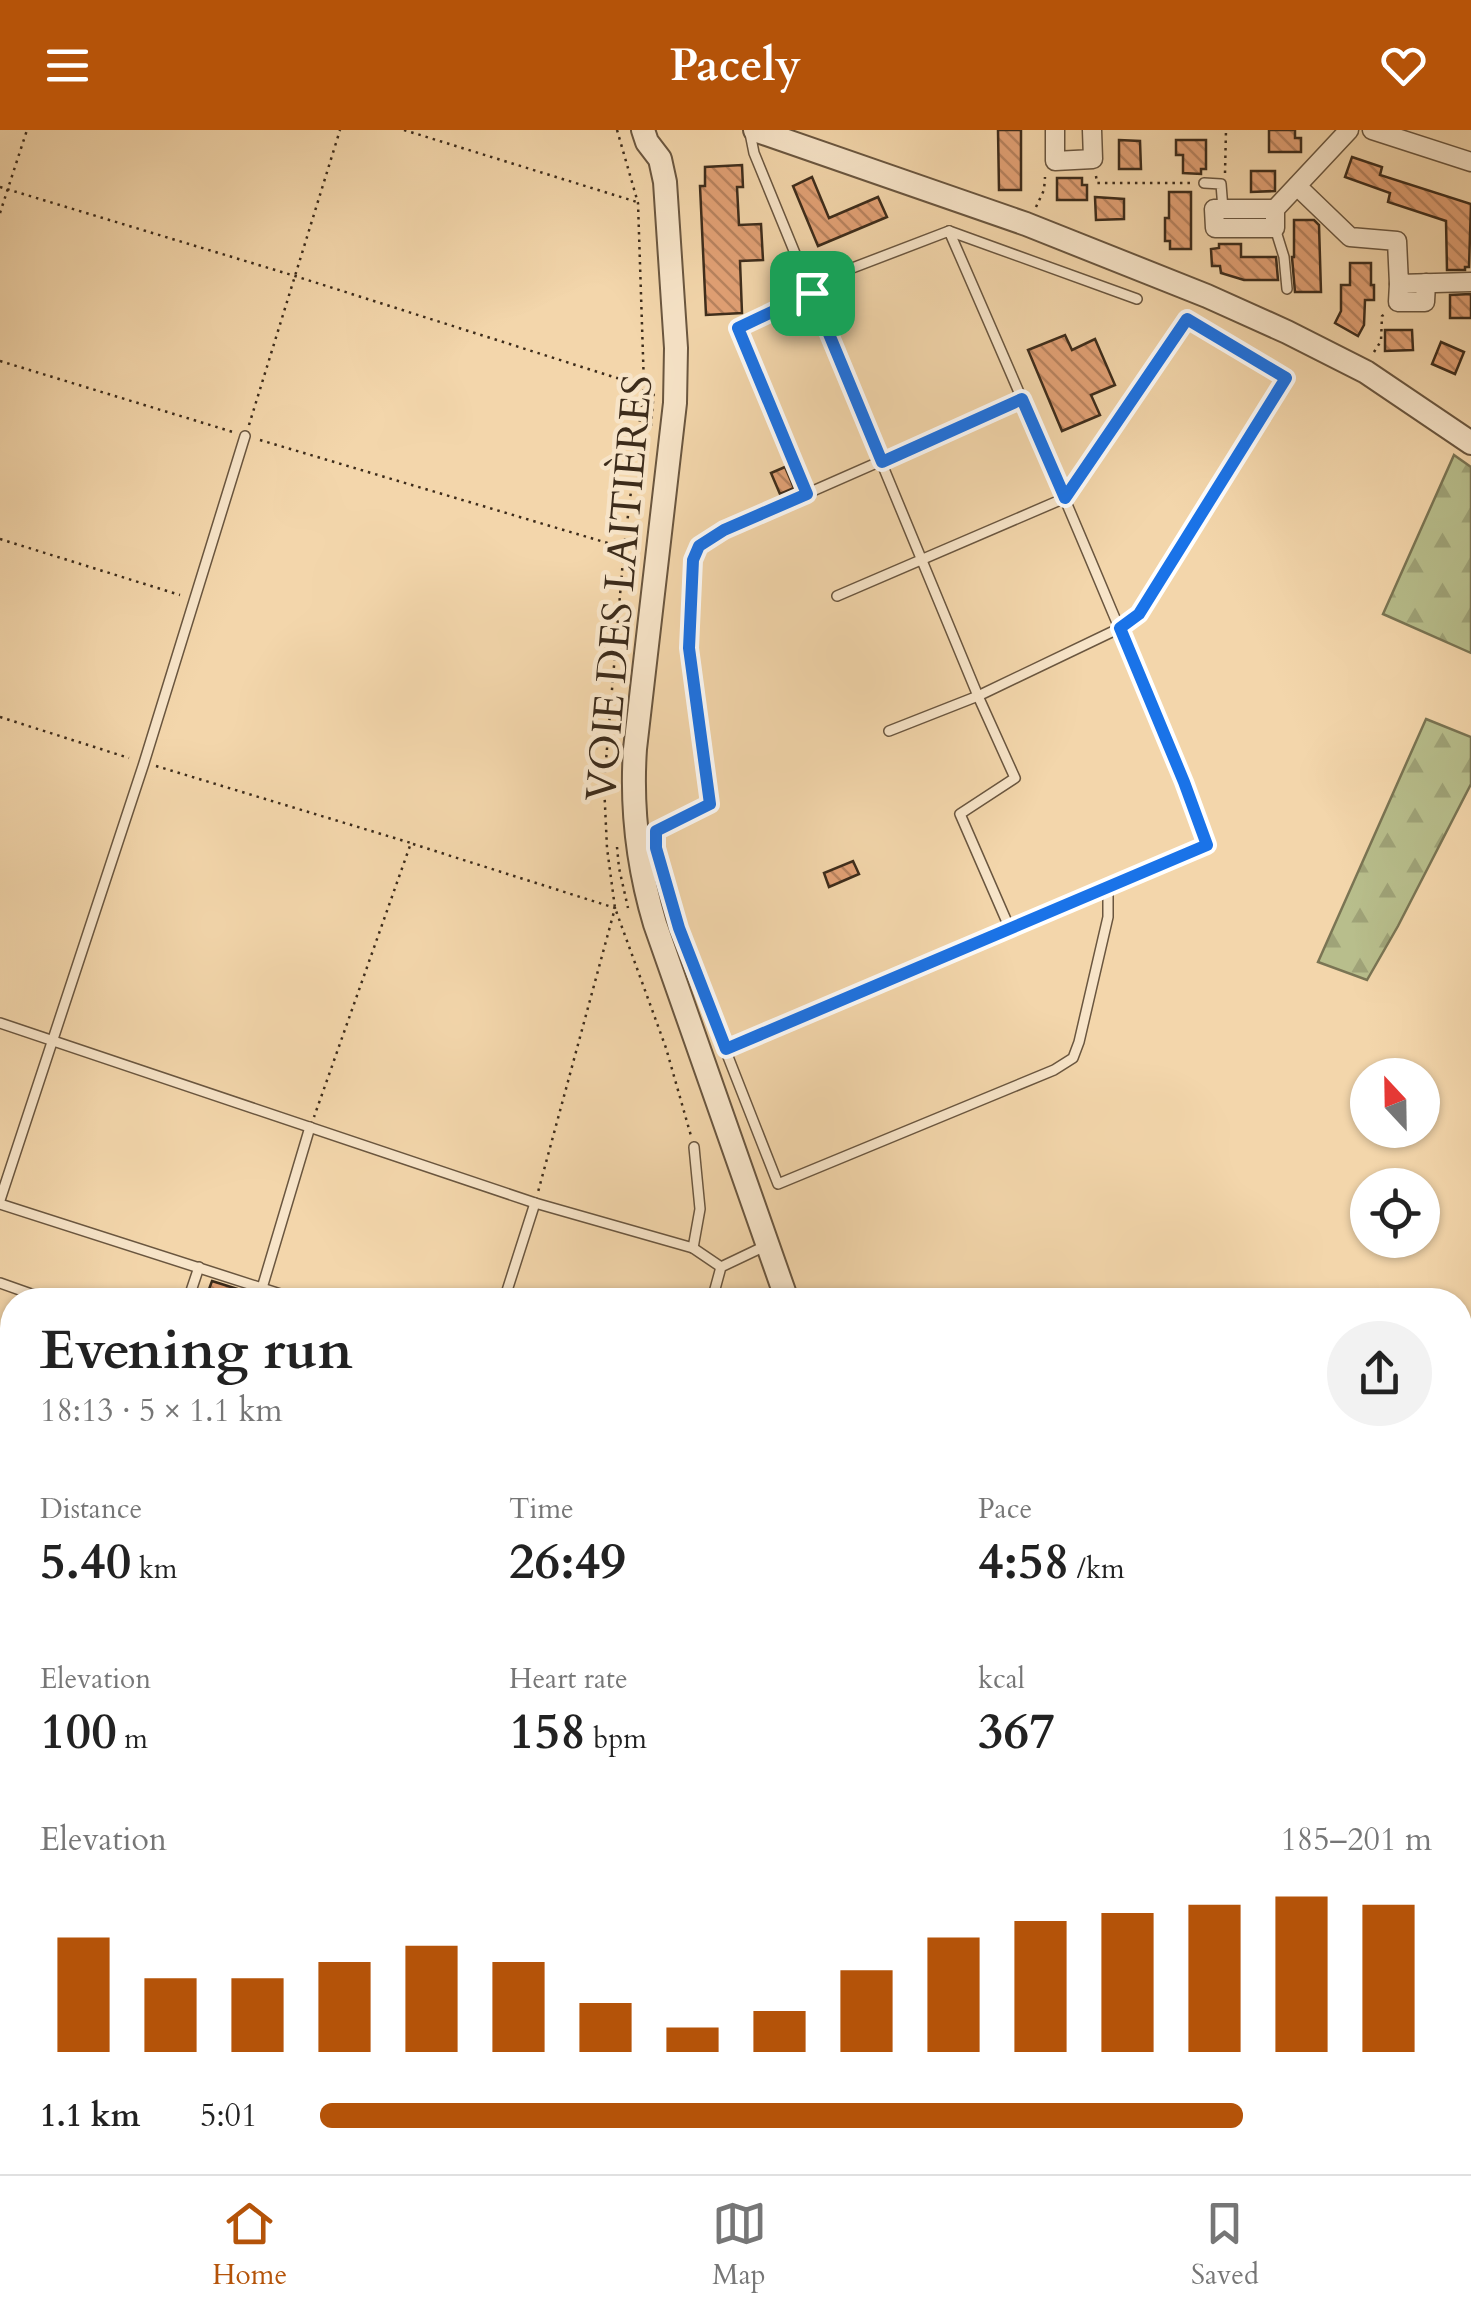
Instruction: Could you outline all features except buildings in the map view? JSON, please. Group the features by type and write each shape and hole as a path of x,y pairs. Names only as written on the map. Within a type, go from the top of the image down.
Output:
{"street":[{"name":"VOIE DES LAITIÈRES","path":"643,130 660,159"},
{"name":"VOIE DES LAITIÈRES","path":"664,130 660,159 670,237 675,404 635,749 632,783 636,836 655,924 784,1288"},
{"path":"752,130 1026,224 1207,296 1366,372 1471,444"},
{"path":"1054,130 1054,161 1093,159 1092,130"},
{"path":"1224,209 1275,219 1298,186 1349,130"},
{"path":"1372,130 1430,139 1471,162"},
{"path":"1298,186 1350,237 1397,241 1398,293 1426,302 1426,283 1471,282"}],"lane":[{"path":"752,130 754,153 978,696 1016,778 960,814 1010,929"},
{"path":"1204,183 1222,184 1224,209"},
{"path":"1275,219 1287,289"},
{"path":"726,1049 1207,845 1120,628 949,231"},
{"path":"807,494 738,328 810,289 949,231 1137,299"},
{"path":"836,596 1065,498 1187,319 1286,378 1139,614 1120,628 978,696 889,732"},
{"path":"1022,399 724,530 699,546 693,560 689,648 710,804 656,831 656,848 679,928 778,1184 1054,1070 1073,1058 1108,917 1108,887"},
{"path":"245,436 144,763 0,1202 262,1288 310,1128"},
{"path":"0,1022 535,1203 693,1248 721,1268"},
{"path":"693,1248 700,1209 694,1147"},
{"path":"508,1288 535,1203"},
{"path":"715,1288 721,1268 768,1244"},
{"path":"192,1288 199,1267"}],"path":[{"path":"0,214 26,130"},
{"path":"245,436 340,130"},
{"path":"404,130 638,203"},
{"path":"1222,184 1226,130"},
{"path":"1093,159 1098,184 1204,183"},
{"path":"1026,224 1044,190 1046,166 1054,161"},
{"path":"0,187 644,386"},
{"path":"1366,372 1381,341 1382,316 1398,293"},
{"path":"0,361 624,548"},
{"path":"0,540 194,600"},
{"path":"0,717 616,908 535,1203"},
{"path":"310,1128 411,843"}],"green space":[{"path":"1454,455 1471,467 1471,653 1383,614"},
{"path":"1426,719 1471,737 1471,784 1367,980 1318,962"}],"route":[{"path":"812,293 882,462 1022,399 1065,498 1187,319 1286,378 1139,614 1120,628 1207,845 726,1049 679,928 656,848 656,831 710,804 689,648 693,560 699,546 724,530 807,494 738,328 812,293"}]}
